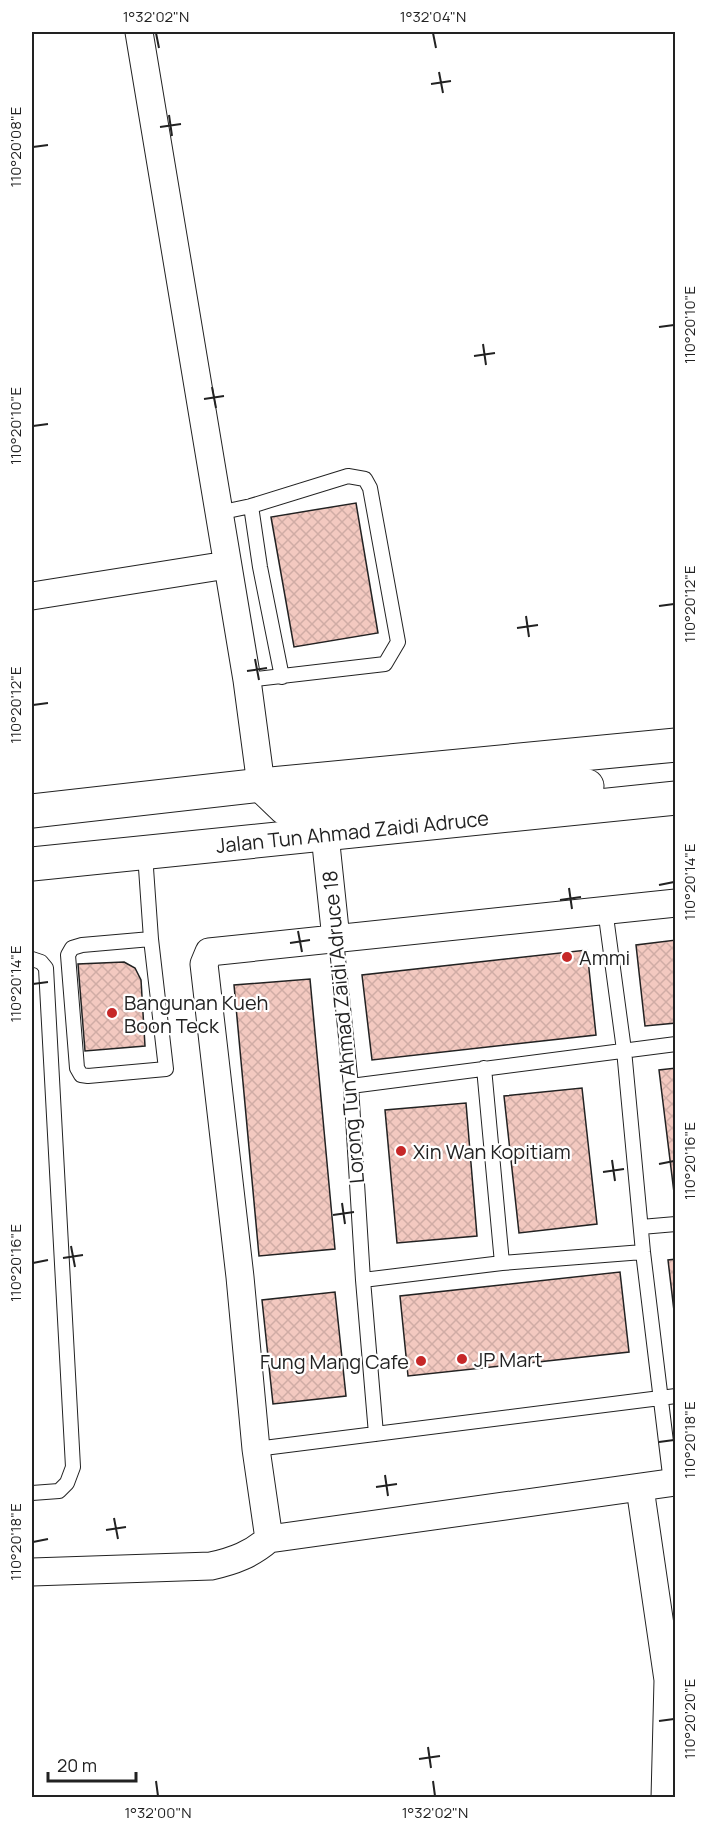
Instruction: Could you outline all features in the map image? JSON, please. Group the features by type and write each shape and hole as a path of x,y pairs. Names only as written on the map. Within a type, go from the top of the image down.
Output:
{"main road":[{"path":"32,811 261,785 675,746"},
{"path":"261,785 285,808 675,779"},
{"name":"Jalan Tun Ahmad Zaidi Adruce","path":"32,864 675,798"}],"street":[{"path":"140,32 247,680 261,785"},
{"path":"32,596 227,565"},
{"name":"Lorong Tun Ahmad Zaidi Adruce 18","path":"325,835 336,939"},
{"path":"269,1539 256,1449 240,1277 204,964 208,952 675,903"},
{"path":"32,1572 212,1566 230,1562 255,1551 269,1539 673,1482"},
{"path":"640,1488 668,1680 666,1797"}],"lane":[{"path":"218,513 250,506 348,476 365,479 370,488 398,642 385,664 247,680"},
{"path":"250,506 282,677"},
{"path":"145,854 151,939 166,1069 81,1075 77,1068 68,955 72,948 82,945 151,939"},
{"path":"605,909 624,1050 660,1398 673,1482"},
{"name":"Lorong Tun Ahmad Zaidi Adruce 18","path":"336,939 351,1086 363,1280 376,1434"},
{"path":"32,958 46,968 73,1467 67,1483 59,1491 32,1492"},
{"path":"351,1086 675,1044"},
{"path":"484,1068 502,1263"},
{"path":"641,1227 675,1224"},
{"path":"363,1280 502,1263 644,1251"},
{"path":"256,1449 675,1396"}],"building":[{"path":"356,503 378,633 294,647 271,517"},
{"path":"676,940 676,1023 645,1026 636,945"},
{"path":"587,950 596,1035 372,1060 362,975"},
{"name":"Bangunan Kueh Boon Teck","path":"124,962 135,968 141,980 145,1046 85,1051 78,964"},
{"path":"310,979 335,1249 259,1256 234,985"},
{"path":"676,1068 676,1209 659,1070"},
{"path":"582,1088 597,1224 519,1233 504,1096"},
{"path":"466,1103 477,1236 397,1243 385,1110"},
{"path":"676,1259 676,1328 668,1260"},
{"path":"620,1272 629,1352 408,1376 400,1296"},
{"path":"335,1292 346,1396 273,1404 262,1300"}],"place":[{"name":"Ammi","path":"567,957"},
{"name":"Bangunan Kueh Boon Teck","path":"112,1013"},
{"name":"Xin Wan Kopitiam","path":"401,1151"},
{"name":"JP Mart","path":"462,1359"},
{"name":"Fung Mang Cafe","path":"421,1361"}]}
